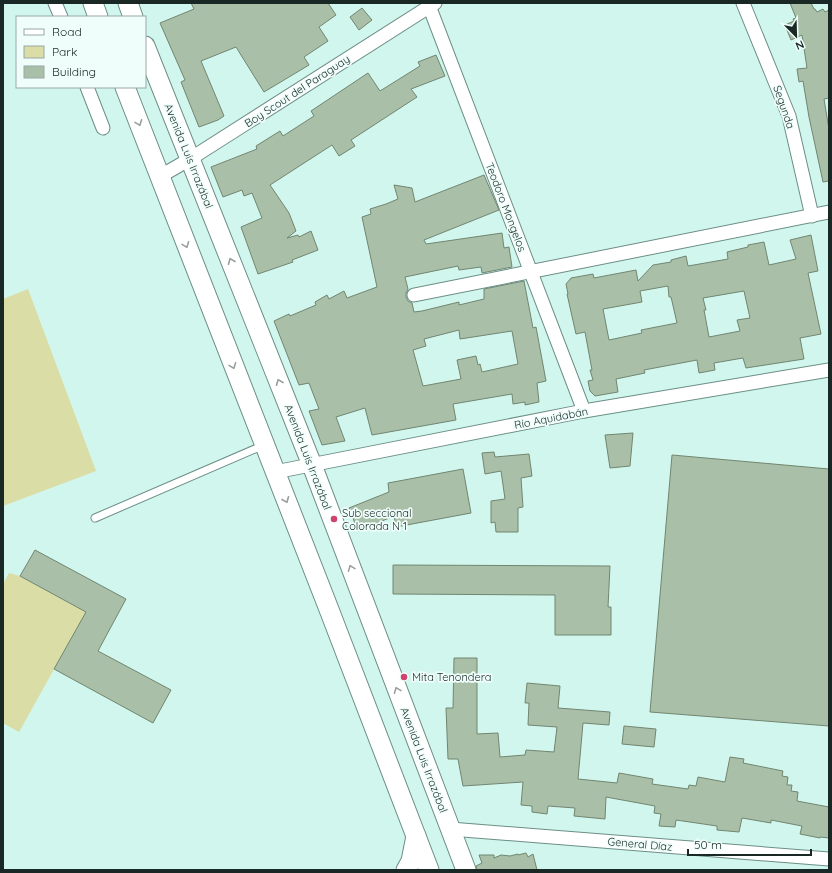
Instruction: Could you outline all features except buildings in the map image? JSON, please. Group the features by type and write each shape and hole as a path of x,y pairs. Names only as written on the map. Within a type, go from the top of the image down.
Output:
{"main road":[{"path":"93,3 98,16"},
{"path":"128,3 133,16"},
{"name":"Avenida Luis Irrazábal","path":"146,49 312,465 466,870"},
{"path":"125,88 429,870"},
{"path":"406,870 411,861 416,836"}],"street":[{"path":"55,3 61,16"},
{"name":"Segunda","path":"743,3 789,116 812,216"},
{"name":"Boy Scout del Paraguay","path":"159,177 190,159 431,4"},
{"name":"Teodoro Mongelos","path":"431,4 584,411"},
{"path":"87,88 103,128"},
{"path":"414,295 829,212"},
{"name":"Río Aquidabán","path":"275,472 584,411 829,370"},
{"name":"General Díaz","path":"450,829 829,859"}],"lane":[{"path":"95,518 264,445"}],"green space":[{"path":"28,289 96,471 3,506 3,299"},
{"path":"9,573 20,576 86,612 19,732 3,723 3,584"}],"place":[{"name":"Sub seccional Colorada N 1","path":"334,519"},
{"name":"Mita Tenondera","path":"404,677"}]}
